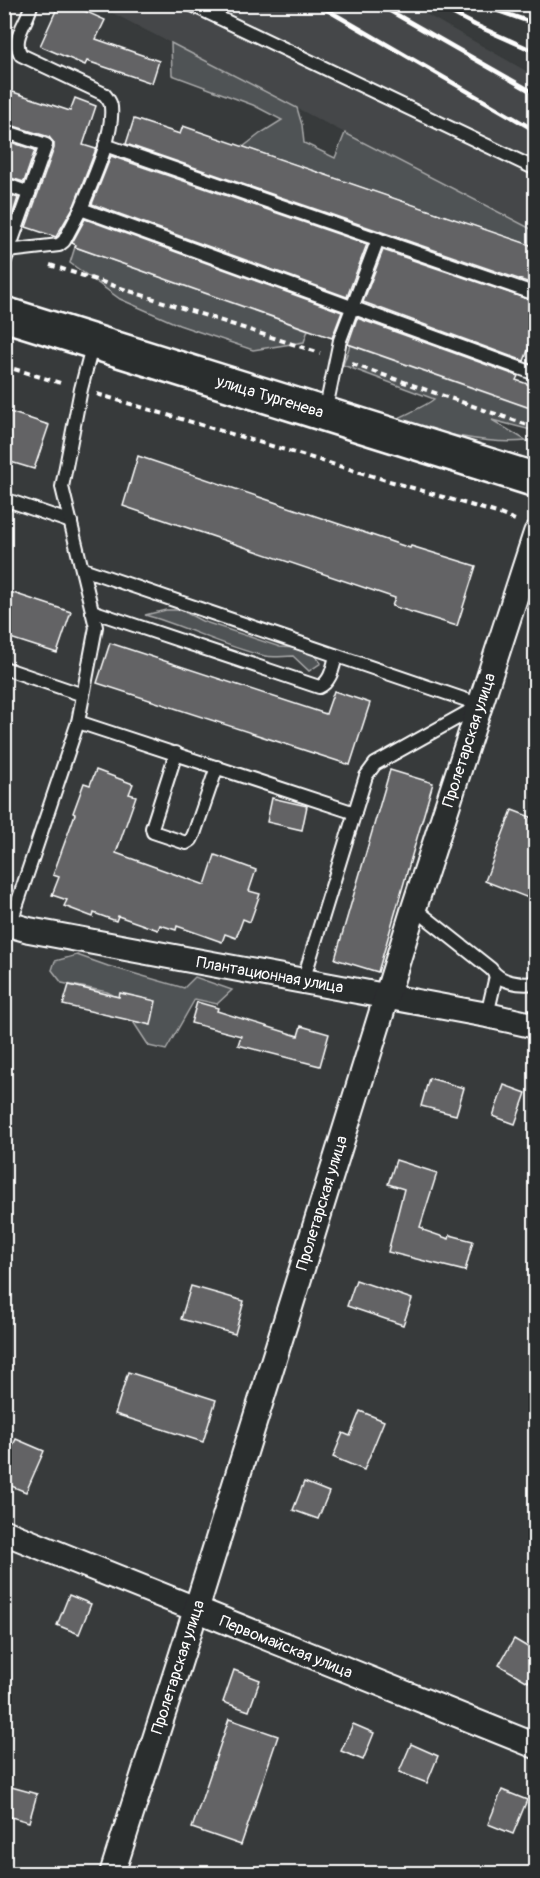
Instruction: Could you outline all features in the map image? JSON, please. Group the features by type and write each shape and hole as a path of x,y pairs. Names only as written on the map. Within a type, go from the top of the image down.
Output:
{"main road":[{"name":"улица Тургенева","path":"4,314 536,480"}],"street":[{"name":"Пролетарская улица","path":"112,1874 414,908 481,705 531,529"},
{"name":"Плантационная улица","path":"8,924 29,930 536,1026"},
{"name":"Первомайская улица","path":"4,1532 536,1746"}],"lane":[{"path":"6,257 59,245 64,241 81,209 110,127 111,104 104,94 21,55 17,42 31,4"},
{"path":"190,4 536,169"},
{"path":"4,131 46,145 6,257"},
{"path":"105,145 536,294"},
{"path":"4,184 29,193"},
{"path":"81,209 536,374"},
{"path":"324,414 340,340 378,239"},
{"path":"8,924 78,722 96,627 62,487 81,389 94,342"},
{"path":"4,499 71,522"},
{"path":"83,569 481,705"},
{"path":"92,611 319,687 328,680 336,656"},
{"path":"4,668 83,695"},
{"path":"303,981 366,776 375,764 481,705"},
{"path":"78,722 355,813"},
{"path":"176,753 152,828 153,832 186,843 191,840 217,767"},
{"path":"414,908 491,969 496,976 520,985 536,983"},
{"path":"487,1015 496,976"}],"path":[{"path":"6,257 336,358 536,428"},
{"path":"4,366 497,513 531,529"}],"shaded area":[{"path":"97,5 410,5 535,76 535,231"},
{"path":"171,43 297,108 304,143 335,158 345,133 535,231 535,247 243,147 282,120 253,105 172,75"},
{"path":"75,247 308,330 304,342 253,350 179,325 120,299 70,263"},
{"path":"350,345 535,410 535,431 492,420 527,441 493,441 427,429 395,420 434,399 343,365"},
{"path":"166,610 181,610 202,621 280,647 297,648 314,654 321,663 309,671 293,656 268,657 145,615"},
{"path":"77,955 184,988 195,977 232,990 217,1004 195,999 166,1050 149,1046 117,997 107,992 62,983 52,970 55,961"}],"building":[{"path":"59,4 69,4 105,20 96,39 159,61 152,83 87,61 85,65 40,46"},
{"path":"4,89 70,111 75,98 96,106 83,145 96,149 74,206 56,237 26,227 54,143 49,137 4,123"},
{"path":"134,119 180,134 183,126 536,247 536,285 126,144"},
{"path":"4,140 35,150 24,182 4,176"},
{"path":"111,156 367,244 347,297 92,204"},
{"path":"4,193 18,198 10,222 4,220"},
{"path":"85,219 342,312 332,338 75,247 76,245 72,243"},
{"path":"383,250 536,302 536,329 524,361 363,302"},
{"path":"357,318 518,376 516,380 536,387 536,410 348,344"},
{"path":"4,410 49,425 34,469 4,460"},
{"path":"138,456 410,548 411,546 476,566 457,626 392,606 395,598 123,506"},
{"path":"4,590 71,612 57,653 4,636"},
{"path":"110,643 326,714 334,691 370,703 350,765 97,683"},
{"path":"96,770 133,784 129,794 136,796 116,853 205,885 215,855 256,870 249,891 260,894 250,922 243,919 236,938 225,934 222,942 177,926 176,930 160,925 158,930 118,916 116,921 94,913 93,917 64,906 67,900 52,895 59,877 53,875 75,814 73,813 84,783 90,785"},
{"path":"390,770 433,783 378,972 335,959"},
{"path":"272,798 307,806 302,830 267,822"},
{"path":"512,810 536,819 536,901 485,881"},
{"path":"69,985 119,997 120,993 156,1001 151,1025 63,1005"},
{"path":"197,1002 218,1008 217,1011 298,1036 301,1026 329,1034 320,1066 238,1045 241,1036 191,1023"},
{"path":"429,1078 464,1088 456,1115 421,1106"},
{"path":"504,1085 526,1093 515,1124 493,1116"},
{"path":"396,1160 437,1173 420,1227 449,1239 450,1235 473,1241 465,1271 388,1252 404,1189 388,1184"},
{"path":"356,1280 412,1299 403,1325 347,1306"},
{"path":"191,1286 244,1301 235,1334 181,1319"},
{"path":"128,1372 216,1400 203,1442 115,1414"},
{"path":"360,1411 384,1421 364,1470 333,1457 343,1433 350,1436"},
{"path":"16,1439 44,1451 26,1492 4,1483 4,1464"},
{"path":"304,1482 329,1492 318,1519 293,1510"},
{"path":"69,1595 91,1604 79,1634 57,1625"},
{"path":"514,1639 536,1652 536,1669 528,1682 499,1665"},
{"path":"234,1670 260,1680 249,1711 223,1702"},
{"path":"229,1719 278,1736 241,1845 192,1828"},
{"path":"353,1724 374,1733 363,1760 341,1751"},
{"path":"411,1744 438,1756 427,1783 399,1772"},
{"path":"4,1785 37,1794 29,1822 4,1815"},
{"path":"502,1790 527,1800 513,1834 488,1824"}],"railway":[{"path":"317,4 536,131"},
{"path":"378,4 536,94"},
{"path":"435,4 536,52"},
{"path":"478,4 536,24"}]}
